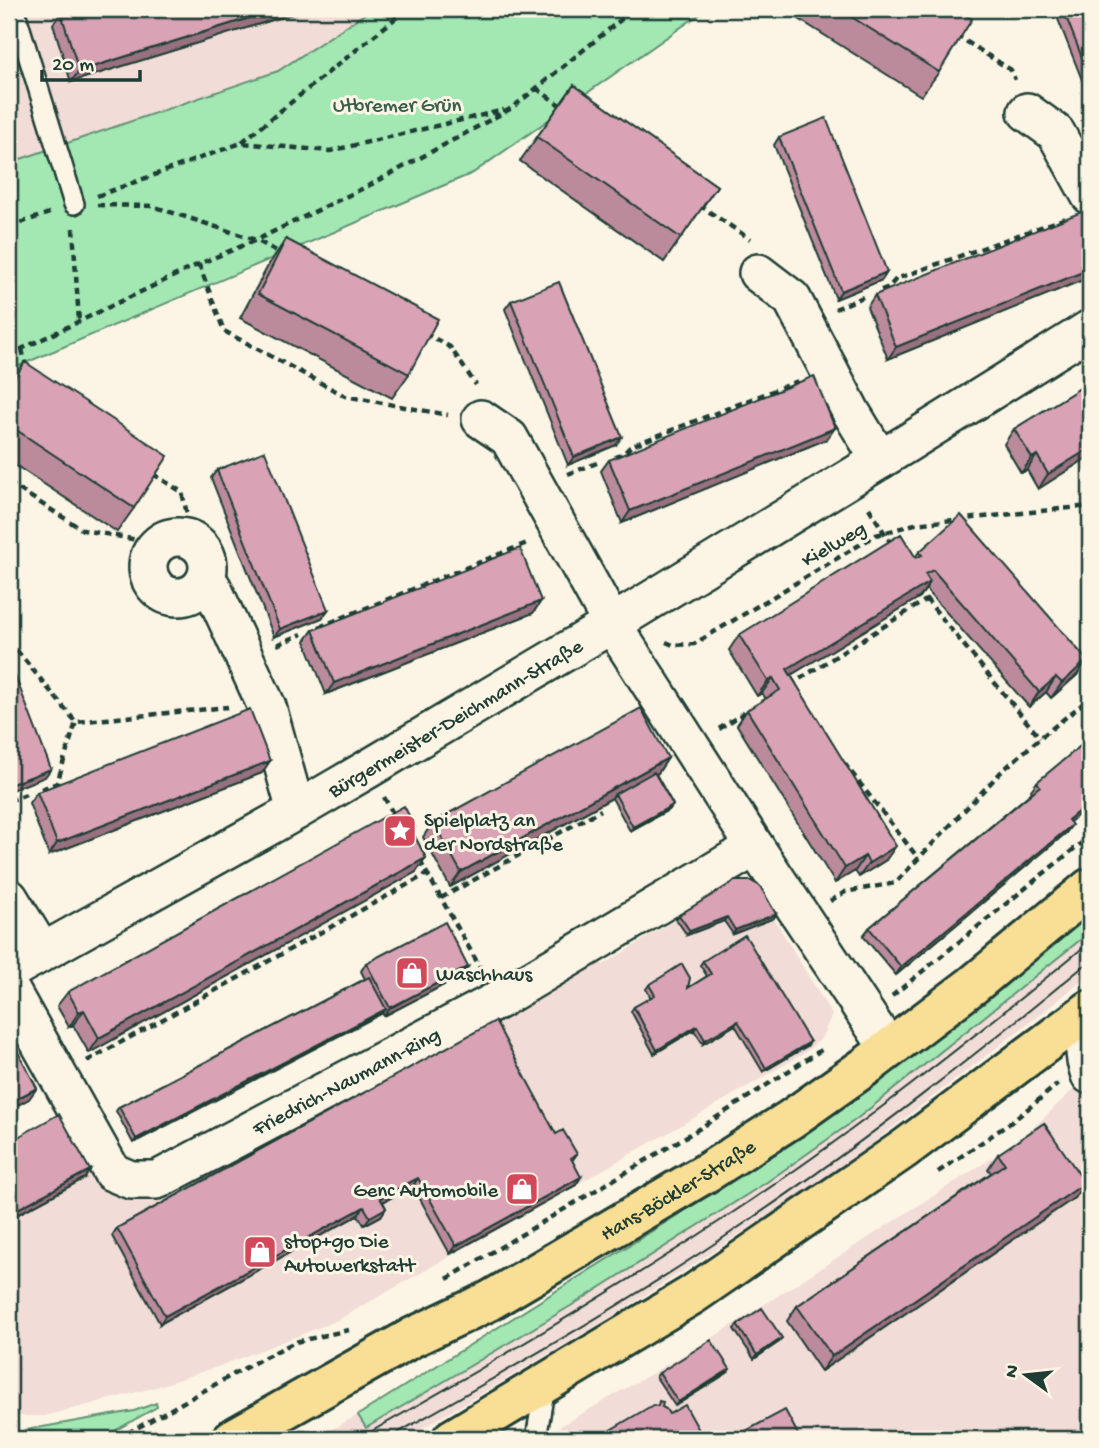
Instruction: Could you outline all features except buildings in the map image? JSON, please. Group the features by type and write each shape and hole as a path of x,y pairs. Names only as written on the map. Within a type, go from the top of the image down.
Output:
{"main road":[{"name":"Hans-Böckler-Straße","path":"232,1439 413,1337 489,1301 711,1170 791,1119 889,1049 996,967 1090,888"},
{"path":"452,1439 545,1385 715,1279 904,1149 1086,1014"}],"street":[{"path":"1027,112 1056,133 1084,204"},
{"path":"758,273 792,299 851,412 880,460"},
{"name":"Bürgermeister-Deichmann-Straße","path":"9,971 368,769 612,624 1090,329"},
{"path":"481,419 509,438 612,624 889,1049"},
{"path":"191,539 205,552 208,572 205,581 198,590 189,595 167,595 151,582 148,561 166,543 191,539"},
{"path":"205,581 212,587 265,703 296,811"},
{"name":"Friedrich-Naumann-Ring","path":"9,988 112,1172 131,1180 157,1180 498,1000 755,846"},
{"path":"9,898 42,953"},
{"path":"1086,1014 1086,1061 1090,1075"}],"lane":[{"path":"14,9 74,204"},
{"path":"536,1439 545,1385"}],"path":[{"path":"9,227 241,143 407,9"},
{"path":"9,355 372,184 512,108 634,9"},
{"path":"948,30 1012,70 1027,112"},
{"path":"536,88 569,112"},
{"path":"241,143 330,150 512,108"},
{"path":"691,199 752,241 758,273"},
{"path":"74,204 152,206 256,240 293,260"},
{"path":"74,204 72,238 79,322"},
{"path":"881,290 889,287 896,279 1084,204"},
{"path":"199,264 224,331 345,396 432,413 481,419 475,383 450,346 413,327"},
{"path":"22,349 28,372"},
{"path":"615,457 631,446 828,369"},
{"path":"9,483 83,530 166,543 187,514 181,492 147,470"},
{"name":"Kielweg","path":"612,624 673,645 694,644 876,535 915,524 1090,506"},
{"path":"319,627 561,530"},
{"path":"884,533 895,551"},
{"path":"918,589 1040,738"},
{"path":"787,687 926,600"},
{"path":"9,641 76,722"},
{"path":"802,917 845,892 895,883 1001,772 1090,698"},
{"path":"76,722 265,703"},
{"path":"691,746 755,706"},
{"path":"41,789 57,783 76,722"},
{"path":"840,757 918,858"},
{"path":"368,769 401,827"},
{"path":"9,801 26,794"},
{"path":"440,898 601,810"},
{"path":"438,1284 697,1130 835,1041 1090,836"},
{"path":"414,851 498,1000"},
{"path":"58,1077 427,874"},
{"path":"117,1439 296,1342 358,1327"}],"shaded area":[{"path":"9,9 372,9 278,71 9,163"},
{"path":"726,888 757,890 832,1015 821,1039 803,1054 336,1321 220,1366 153,1388 45,1416 9,1414 9,1146 156,1180 587,939 603,965"},
{"path":"1090,932 1090,974 843,1166 696,1263 603,1322 404,1439 315,1439 358,1415 366,1428 579,1301 767,1182 858,1118"},
{"path":"1090,1073 1090,1439 538,1439 706,1342 1023,1138"}],"green space":[{"name":"Utbremer Grün","path":"372,9 707,9 473,173 9,370 9,163 278,71"},
{"path":"1090,910 1090,932 858,1118 767,1182 579,1301 366,1428 358,1415 805,1132"},
{"path":"156,1403 157,1407 100,1439 26,1437 25,1430 134,1411"}],"tram line":[{"path":"358,1439 595,1300 781,1180 916,1081 1090,942"},
{"path":"387,1439 613,1308 745,1223 920,1096 1090,961"}],"place":[{"name":"Spielplatz an der Nordstraße","path":"400,831"},
{"name":"Waschhaus","path":"412,973"},
{"name":"Genc Automobile","path":"522,1189"},
{"name":"stop+go Die Autowerkstatt","path":"260,1252"}]}
